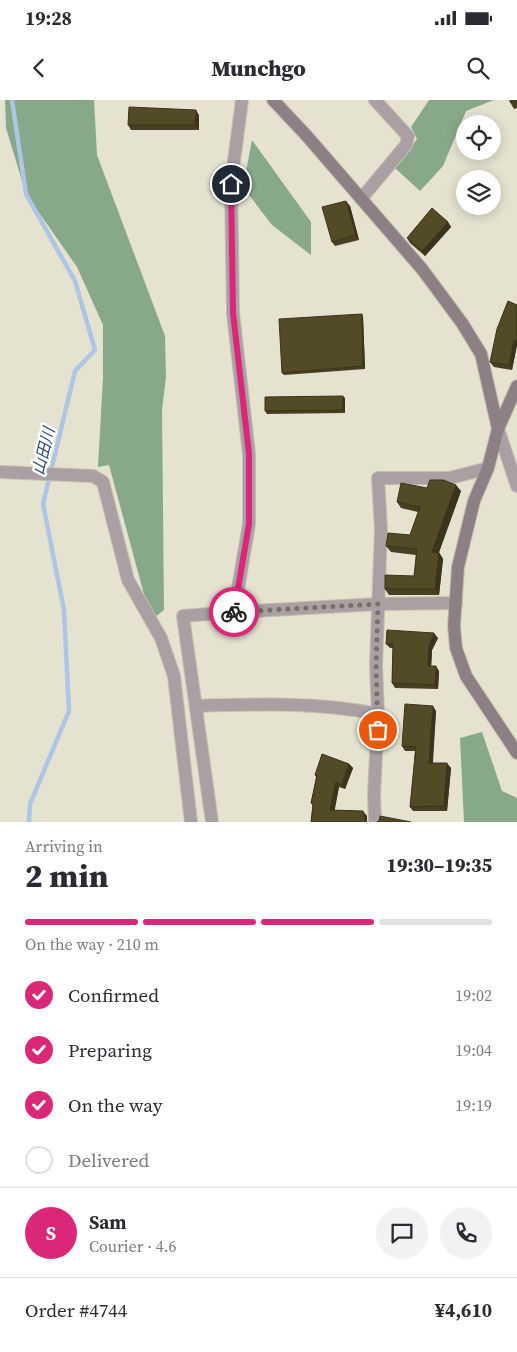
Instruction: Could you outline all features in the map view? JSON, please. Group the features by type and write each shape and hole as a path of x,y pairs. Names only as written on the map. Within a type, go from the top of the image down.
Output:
{"street":[{"path":"234,612 249,524 249,454 233,313 231,184 242,100"},
{"path":"273,100 361,198 443,296 481,354 498,429 517,486"},
{"path":"361,198 406,145 408,136 375,100"},
{"path":"517,386 498,429 488,468 471,511 458,566 454,626 456,648 466,676 517,754"},
{"path":"375,822 374,795 378,714 376,665 381,529 378,478 450,478 488,468"},
{"path":"0,472 93,476 103,482 128,580 161,638 174,676 191,822"},
{"path":"212,822 183,616 378,604 456,603"},
{"path":"196,706 280,704 340,706 378,714"}],"green space":[{"path":"5,100 94,100 97,155 165,336 166,377 162,410 164,610 151,620 109,465 98,467 103,377 103,325 77,267 26,194 6,128"},
{"path":"429,100 494,100 466,111 464,115 456,115 456,135 443,166 420,191 395,168 417,139 411,127"},
{"path":"252,140 311,222 311,255 272,225 243,187"},
{"path":"482,732 502,791 517,798 517,822 464,822 460,738"}],"building":[{"path":"129,107 196,110 195,125 128,125"},
{"path":"346,201 356,235 332,242 322,207"},
{"path":"432,208 448,222 422,251 407,238"},
{"path":"508,301 517,305 517,341 514,340 509,365 490,362 497,329"},
{"path":"362,314 363,366 282,373 279,319"},
{"path":"343,396 343,410 265,411 265,397"},
{"path":"430,480 443,480 456,485 432,552 439,553 435,589 385,589 385,575 414,576 417,549 386,546 388,533 410,535 420,507 397,502 401,483 427,488"},
{"path":"387,630 434,633 429,646 428,666 436,666 435,685 392,683 393,644 386,644"},
{"path":"405,704 433,706 429,763 447,763 444,806 410,807 416,747 402,746"},
{"path":"322,754 349,764 342,785 336,782 330,810 363,811 366,822 311,822 313,804 311,803 317,776 315,775"},
{"path":"380,816 411,822 377,822"}],"waterway":[{"name":"山田川","path":"12,100 26,194 75,281 95,350 75,371 43,504 64,610 69,711 30,804 29,822"}],"way so far":[{"path":"234,612 378,604 376,665 378,730"}],"route":[{"path":"231,184 233,313 249,454 249,524 234,612"}]}
